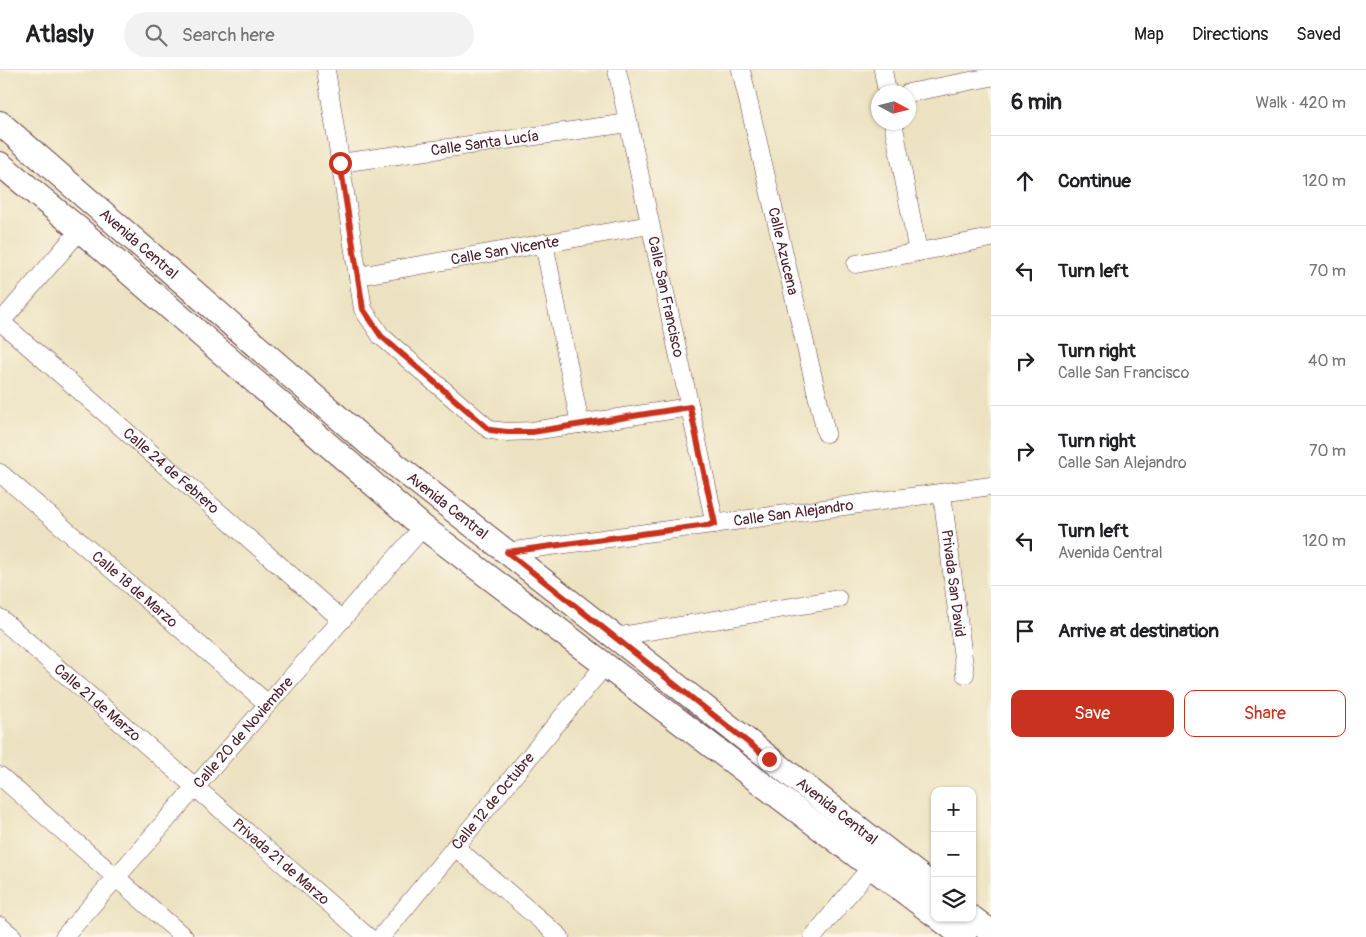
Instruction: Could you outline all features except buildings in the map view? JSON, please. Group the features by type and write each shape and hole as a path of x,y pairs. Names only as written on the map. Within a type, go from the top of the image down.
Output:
{"main road":[{"name":"Avenida Central","path":"0,124 369,444 931,885"},
{"name":"Avenida Central","path":"0,164 80,230 423,527 931,912"},
{"path":"754,778 769,759"},
{"path":"976,921 991,932"},
{"path":"944,922 964,937"}],"street":[{"path":"326,70 363,309 381,336 490,430 532,432 690,407"},
{"name":"Calle San Francisco","path":"618,70 715,524"},
{"name":"Calle Azucena","path":"741,70 826,433"},
{"path":"883,70 886,85"},
{"path":"916,91 991,77"},
{"name":"Calle Santa Lucía","path":"340,163 629,123"},
{"path":"895,130 918,252"},
{"name":"Calle San Vicente","path":"358,276 650,225"},
{"path":"0,322 80,230"},
{"path":"856,264 991,238"},
{"path":"544,243 580,424"},
{"name":"Calle 24 de Febrero","path":"0,322 342,620"},
{"name":"Calle 18 de Marzo","path":"0,473 268,704"},
{"name":"Calle San Alejandro","path":"507,552 991,486"},
{"name":"Privada San David","path":"942,492 965,674"},
{"name":"Calle 20 de Noviembre","path":"64,937 423,527"},
{"path":"614,637 838,600"},
{"name":"Calle 21 de Marzo","path":"0,618 195,787"},
{"name":"Calle 12 de Octubre","path":"381,937 605,665"},
{"path":"0,776 184,937"},
{"name":"Privada 21 de Marzo","path":"195,787 368,937"},
{"path":"455,847 560,937"},
{"path":"813,937 871,867"},
{"path":"0,926 13,937"}],"route":[{"path":"340,163 363,309 381,336 490,430 532,432 690,407 715,524 507,552 769,759"}]}
